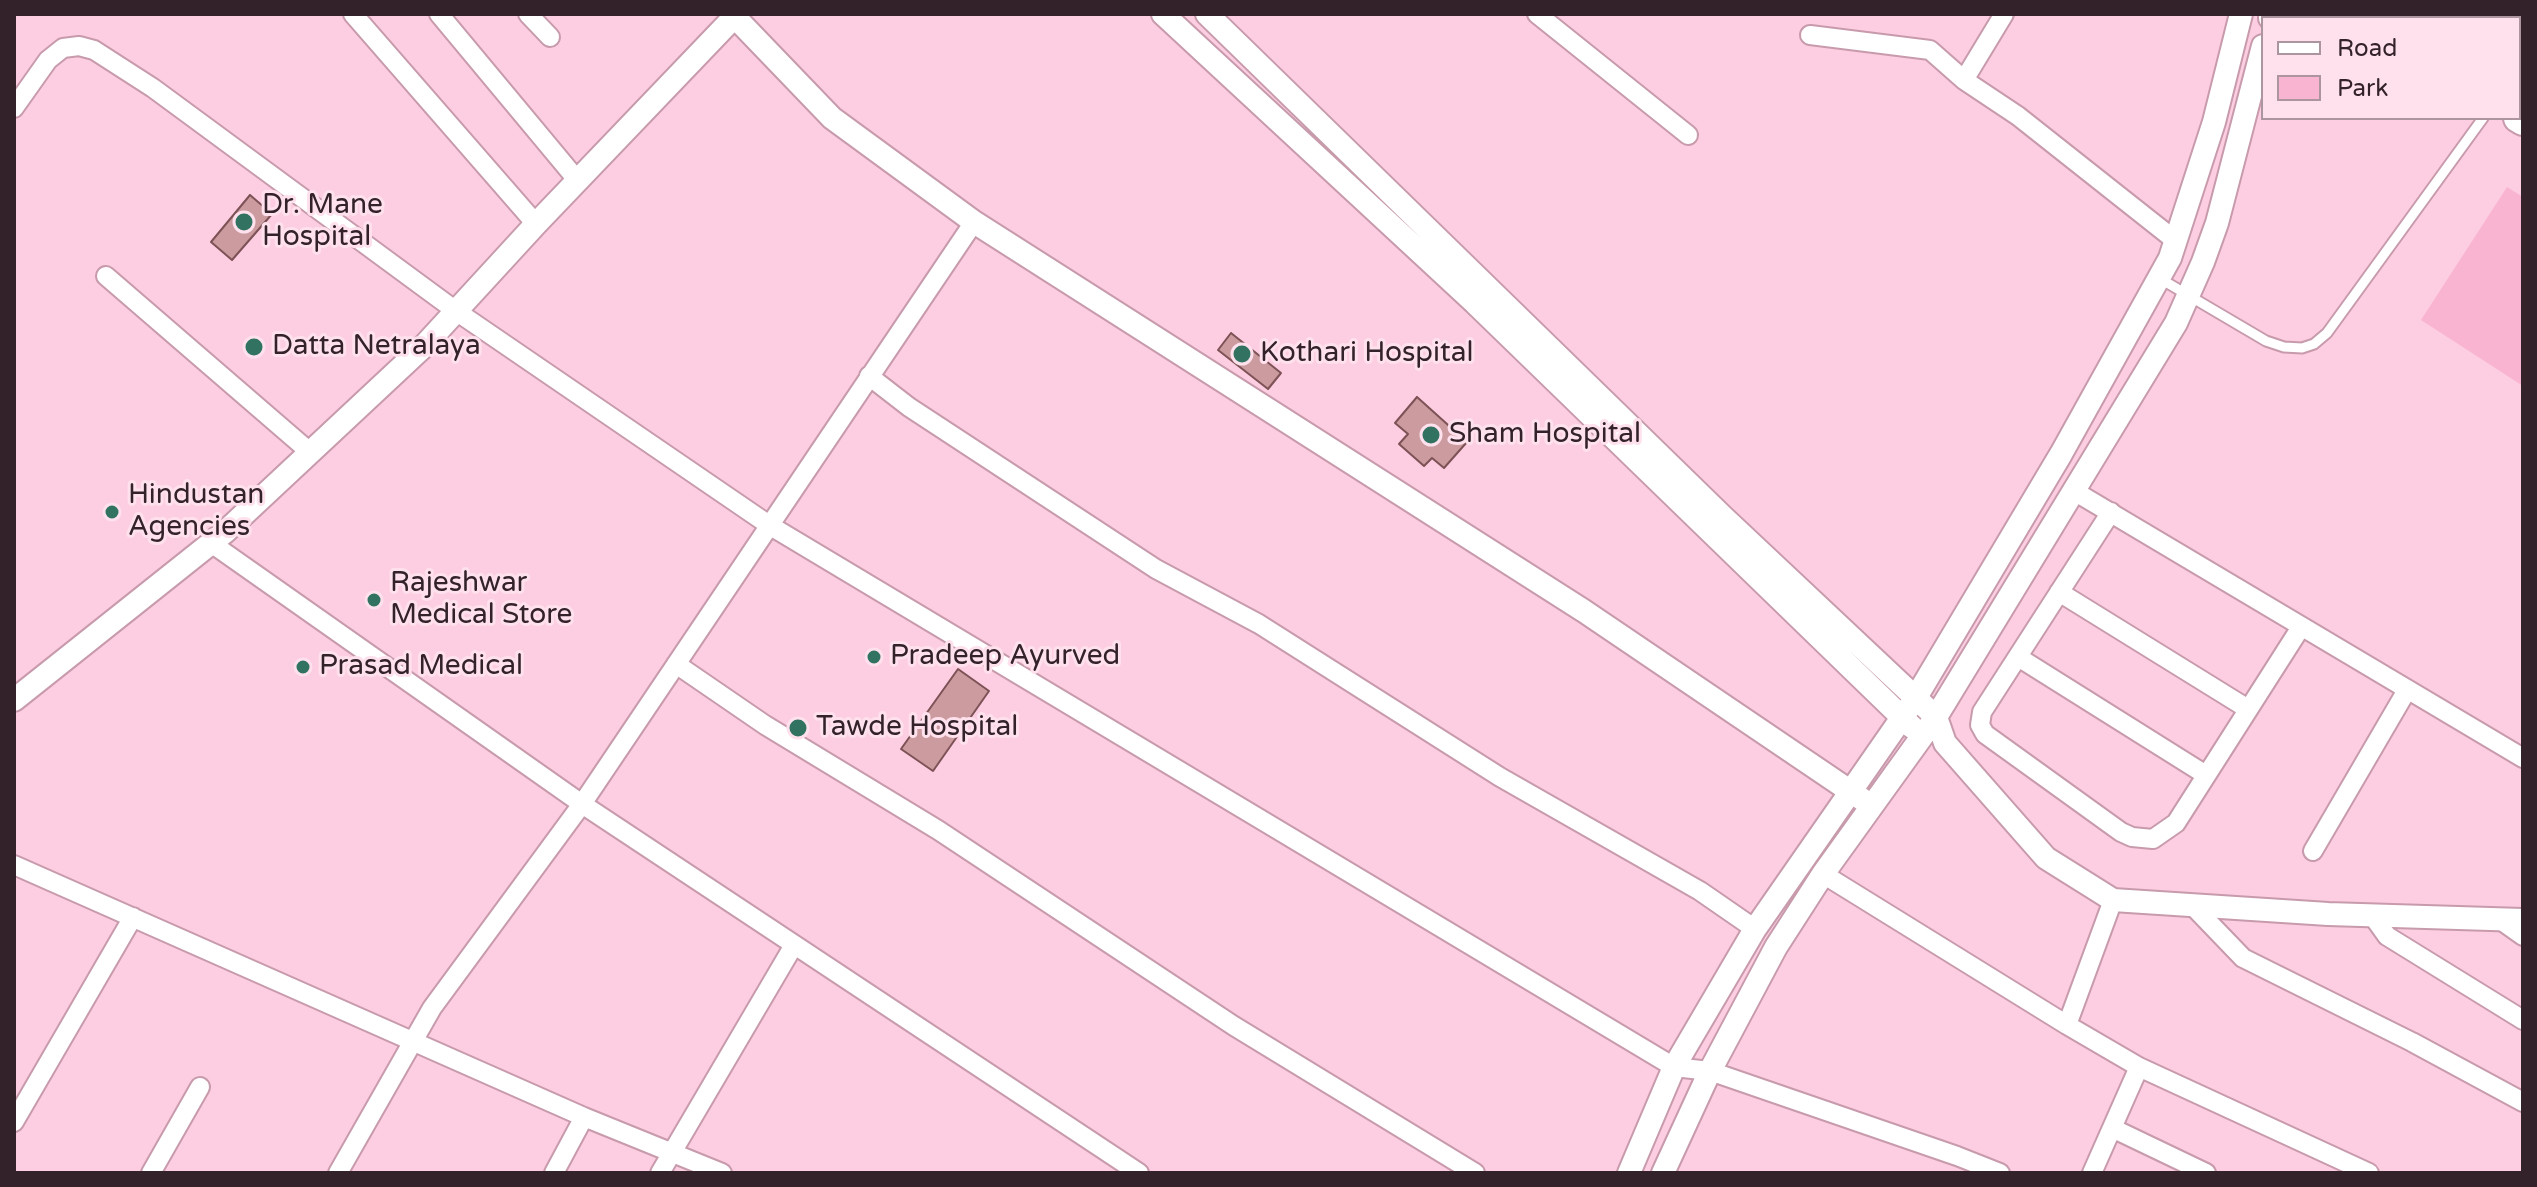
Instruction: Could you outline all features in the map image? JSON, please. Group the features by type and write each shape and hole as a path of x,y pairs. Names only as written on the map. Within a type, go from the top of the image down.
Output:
{"street":[{"path":"353,14 536,224"},
{"path":"439,14 578,181"},
{"path":"528,14 550,37"},
{"path":"1163,14 1465,279 1936,717 1945,743 2046,858 2113,900 2523,920"},
{"path":"1207,14 1901,718 1922,736 1945,743"},
{"path":"1537,14 1688,135"},
{"path":"1964,80 2004,14"},
{"path":"1629,1173 1674,1067 1755,929 1915,699 2061,454 2159,278 2176,241 2214,122 2241,14"},
{"path":"14,700 211,543 423,347 734,15 832,118 974,222 1584,611 1872,806"},
{"path":"1810,35 1930,50 1964,80 2018,116 2176,241"},
{"path":"14,108 48,60 63,48 79,46 94,50 153,88 456,311 769,525 1674,1067 1710,1071 1954,1164 2000,1173"},
{"path":"1663,1173 1710,1071 1776,947 1823,874 1936,717 2176,323 2217,223 2261,54"},
{"path":"338,1173 432,1008 582,804 974,222"},
{"path":"106,276 311,453"},
{"path":"869,376 909,407 1156,569 1259,624 1500,777 1700,891 1755,929"},
{"path":"2074,491 2523,758"},
{"path":"2111,512 1982,712 1980,725 1985,734 2121,832 2132,837 2153,839 2176,823 2301,627"},
{"path":"211,543 582,804 1139,1173"},
{"path":"2059,592 2248,709"},
{"path":"2018,657 2206,775"},
{"path":"676,664 765,725 938,830 1234,1026 1475,1173"},
{"path":"2313,851 2407,690"},
{"path":"14,865 584,1117 722,1173"},
{"path":"1823,874 2139,1067 2369,1173"},
{"path":"2067,1025 2113,900"},
{"path":"2192,905 2243,958 2412,1042 2523,1102"},
{"path":"2372,915 2387,936 2523,1020"},
{"path":"14,1122 133,917"},
{"path":"2499,919 2523,936"},
{"path":"660,1173 794,945"},
{"path":"2092,1173 2139,1067"},
{"path":"151,1173 200,1087"},
{"path":"554,1173 584,1117"},
{"path":"2112,1128 2206,1173"}],"lane":[{"path":"2159,278 2266,341 2284,347 2302,348 2314,344 2327,333 2482,120"}],"green space":[{"path":"2507,187 2523,197 2523,386 2421,320"}],"building":[{"path":"250,195 272,214 232,260 211,242"},
{"path":"1231,333 1281,373 1268,389 1218,350"},
{"path":"1417,397 1467,442 1444,468 1432,458 1424,466 1399,444 1408,434 1395,423"},
{"path":"958,669 989,691 933,771 901,749"}],"place":[{"name":"Dr. Mane Hospital","path":"244,222"},
{"name":"Datta Netralaya","path":"254,347"},
{"name":"Kothari Hospital","path":"1242,354"},
{"name":"Sham Hospital","path":"1431,435"},
{"name":"Hindustan Agencies","path":"112,512"},
{"name":"Rajeshwar Medical Store","path":"374,600"},
{"name":"Pradeep Ayurved","path":"874,657"},
{"name":"Prasad Medical","path":"303,667"},
{"name":"Tawde Hospital","path":"798,728"}]}
